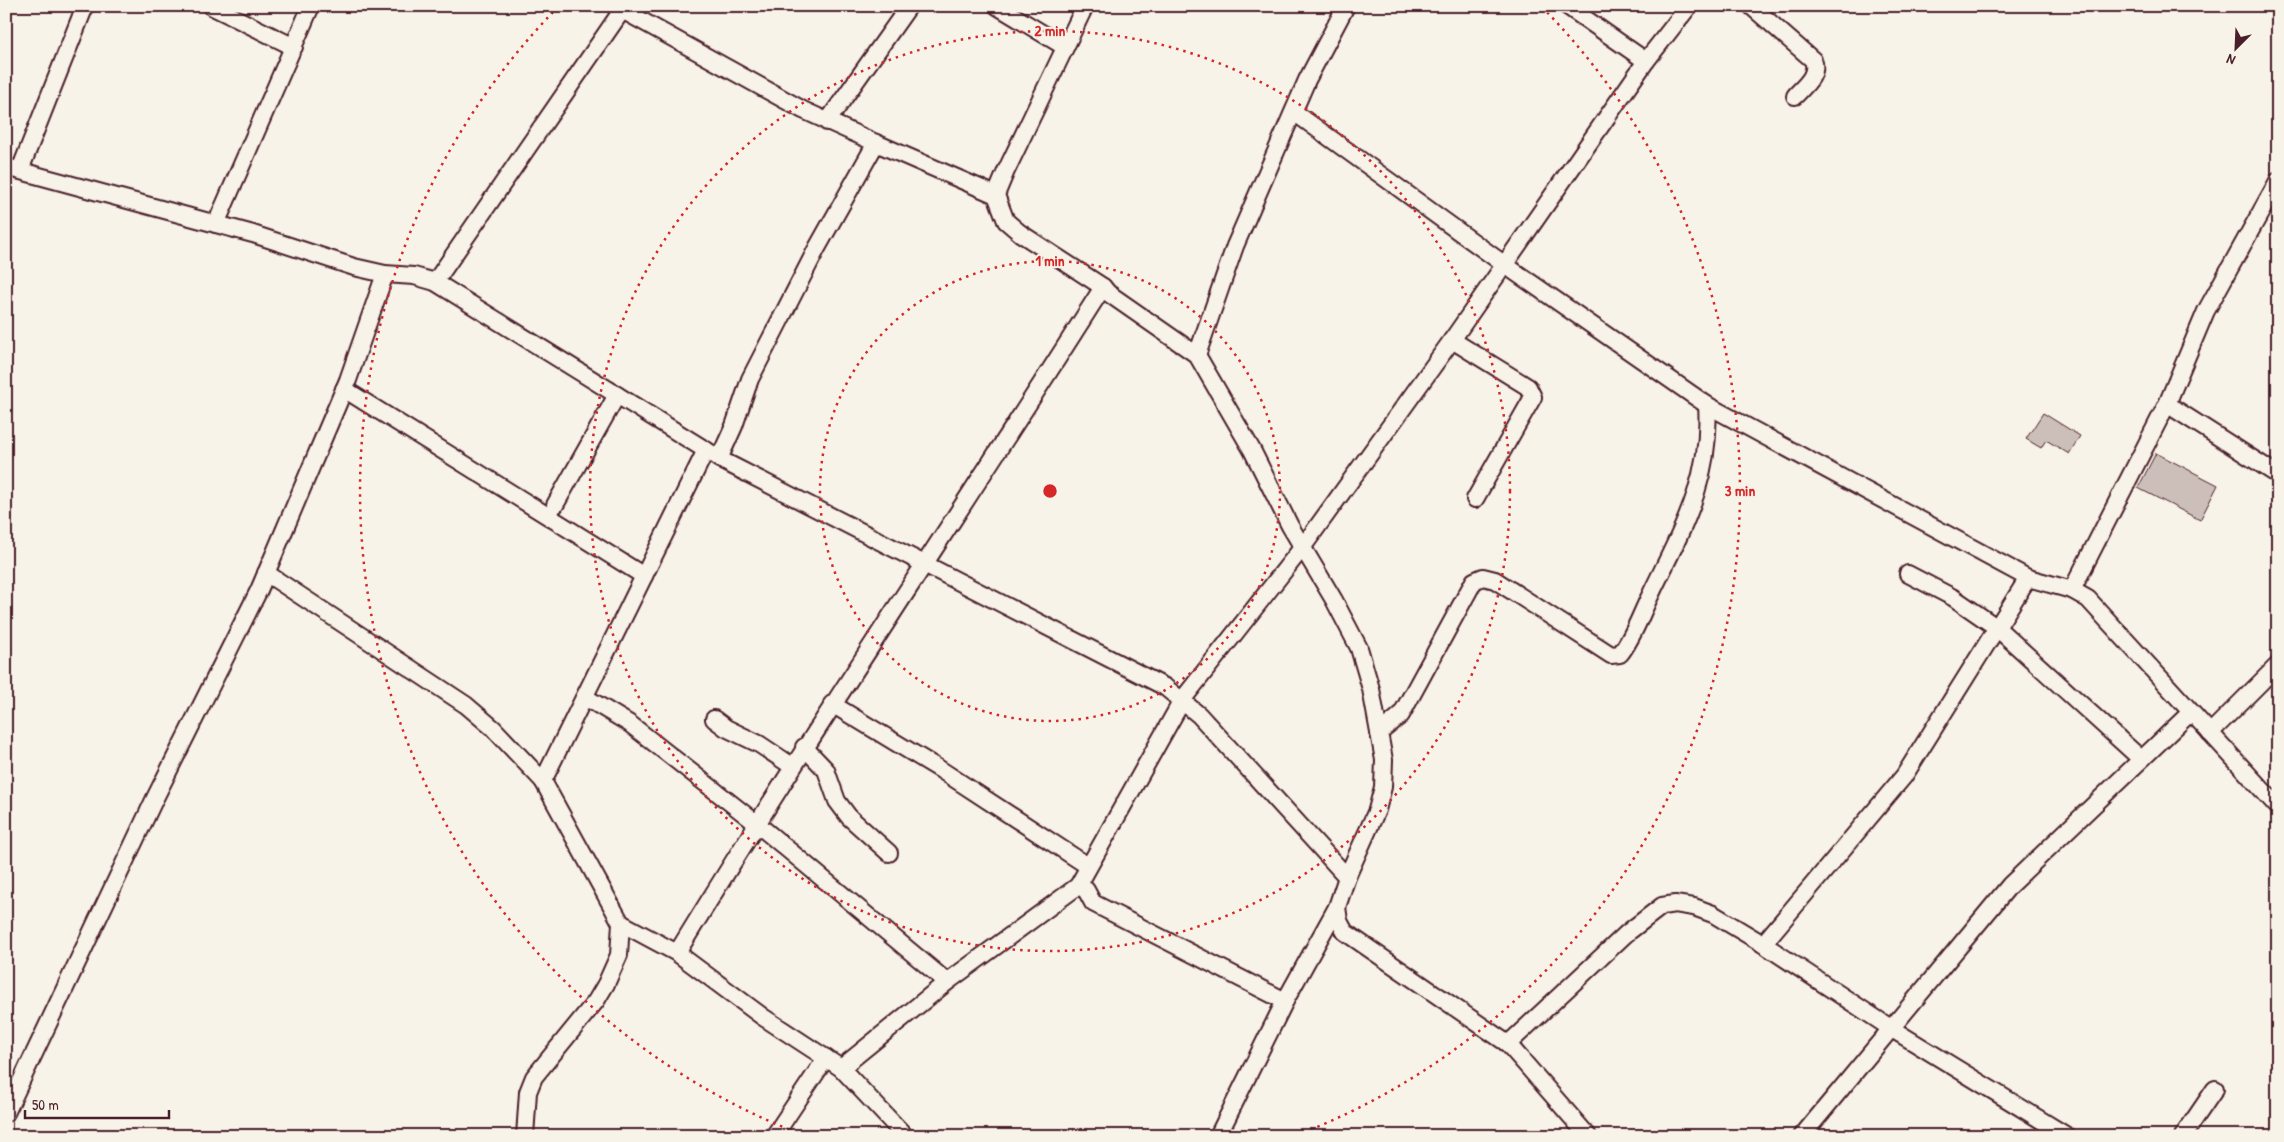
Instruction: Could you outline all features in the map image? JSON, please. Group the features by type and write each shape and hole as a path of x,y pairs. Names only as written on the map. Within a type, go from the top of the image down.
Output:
{"street":[{"path":"85,6 13,169 216,224 354,266 385,274 414,276 435,282 712,455 922,565 1148,678 1183,699 1347,877"},
{"path":"212,6 294,47"},
{"path":"216,224 311,6"},
{"path":"827,122 909,6"},
{"path":"997,6 1065,46"},
{"path":"1085,6 996,194 1006,221 1020,233 1102,287 1197,356 1252,450 1302,548 1334,600 1359,648 1366,669 1384,760 1383,787 1373,818 1336,907 1285,1001 1218,1136"},
{"path":"1197,356 1235,246 1307,80 1346,6"},
{"path":"1567,6 1646,61"},
{"path":"841,1068 947,982 1078,886 1183,699 1302,548 1506,264 1646,61 1689,6"},
{"path":"1751,6 1813,60 1815,66 1814,74 1794,96"},
{"path":"435,282 620,8 827,122 996,194"},
{"path":"1294,112 1506,264 1707,404 2028,578 2072,590 2088,599 2190,713 2278,807"},
{"path":"544,781 644,576 712,455 730,437 750,379 817,248 876,143"},
{"path":"2072,590 2167,404 2206,311 2278,181"},
{"path":"6,1113 154,798 266,573 344,389 385,274"},
{"path":"677,953 804,747 999,450 1102,287"},
{"path":"1452,340 1528,387 1533,397 1476,499"},
{"path":"344,389 644,576"},
{"path":"555,505 618,395"},
{"path":"1379,733 1400,714 1474,581 1483,577 1495,580 1611,655 1620,654 1685,524 1698,489 1707,452 1707,404"},
{"path":"2167,404 2278,475"},
{"path":"266,573 466,705 493,728 544,781 621,923 619,955 596,1001 534,1077 527,1097 525,1136"},
{"path":"1908,574 1954,598 1996,627 2141,759"},
{"path":"1763,944 1904,776 2028,578"},
{"path":"2210,733 2278,664"},
{"path":"585,697 630,724 756,823 947,982"},
{"path":"832,704 941,770 1088,866"},
{"path":"1802,1136 2010,884 2190,713"},
{"path":"714,719 726,728 759,744 792,766"},
{"path":"804,747 826,770 837,801 849,817 889,853"},
{"path":"1078,886 1086,890 1093,903 1285,1001"},
{"path":"1508,1044 1627,933 1662,906 1676,904 1694,907 1713,914 1763,944 1892,1029 2067,1136"},
{"path":"1336,907 1339,921 1345,932 1508,1044 1588,1136"},
{"path":"621,923 677,953 763,1017 841,1068 906,1136"},
{"path":"1320,936 1328,932 1345,932"},
{"path":"774,1136 826,1058"},
{"path":"2184,1136 2215,1089"}],"building":[{"path":"2043,413 2080,436 2069,454 2046,440 2041,448 2026,439"},
{"path":"2156,453 2218,485 2200,520 2138,488"}]}
